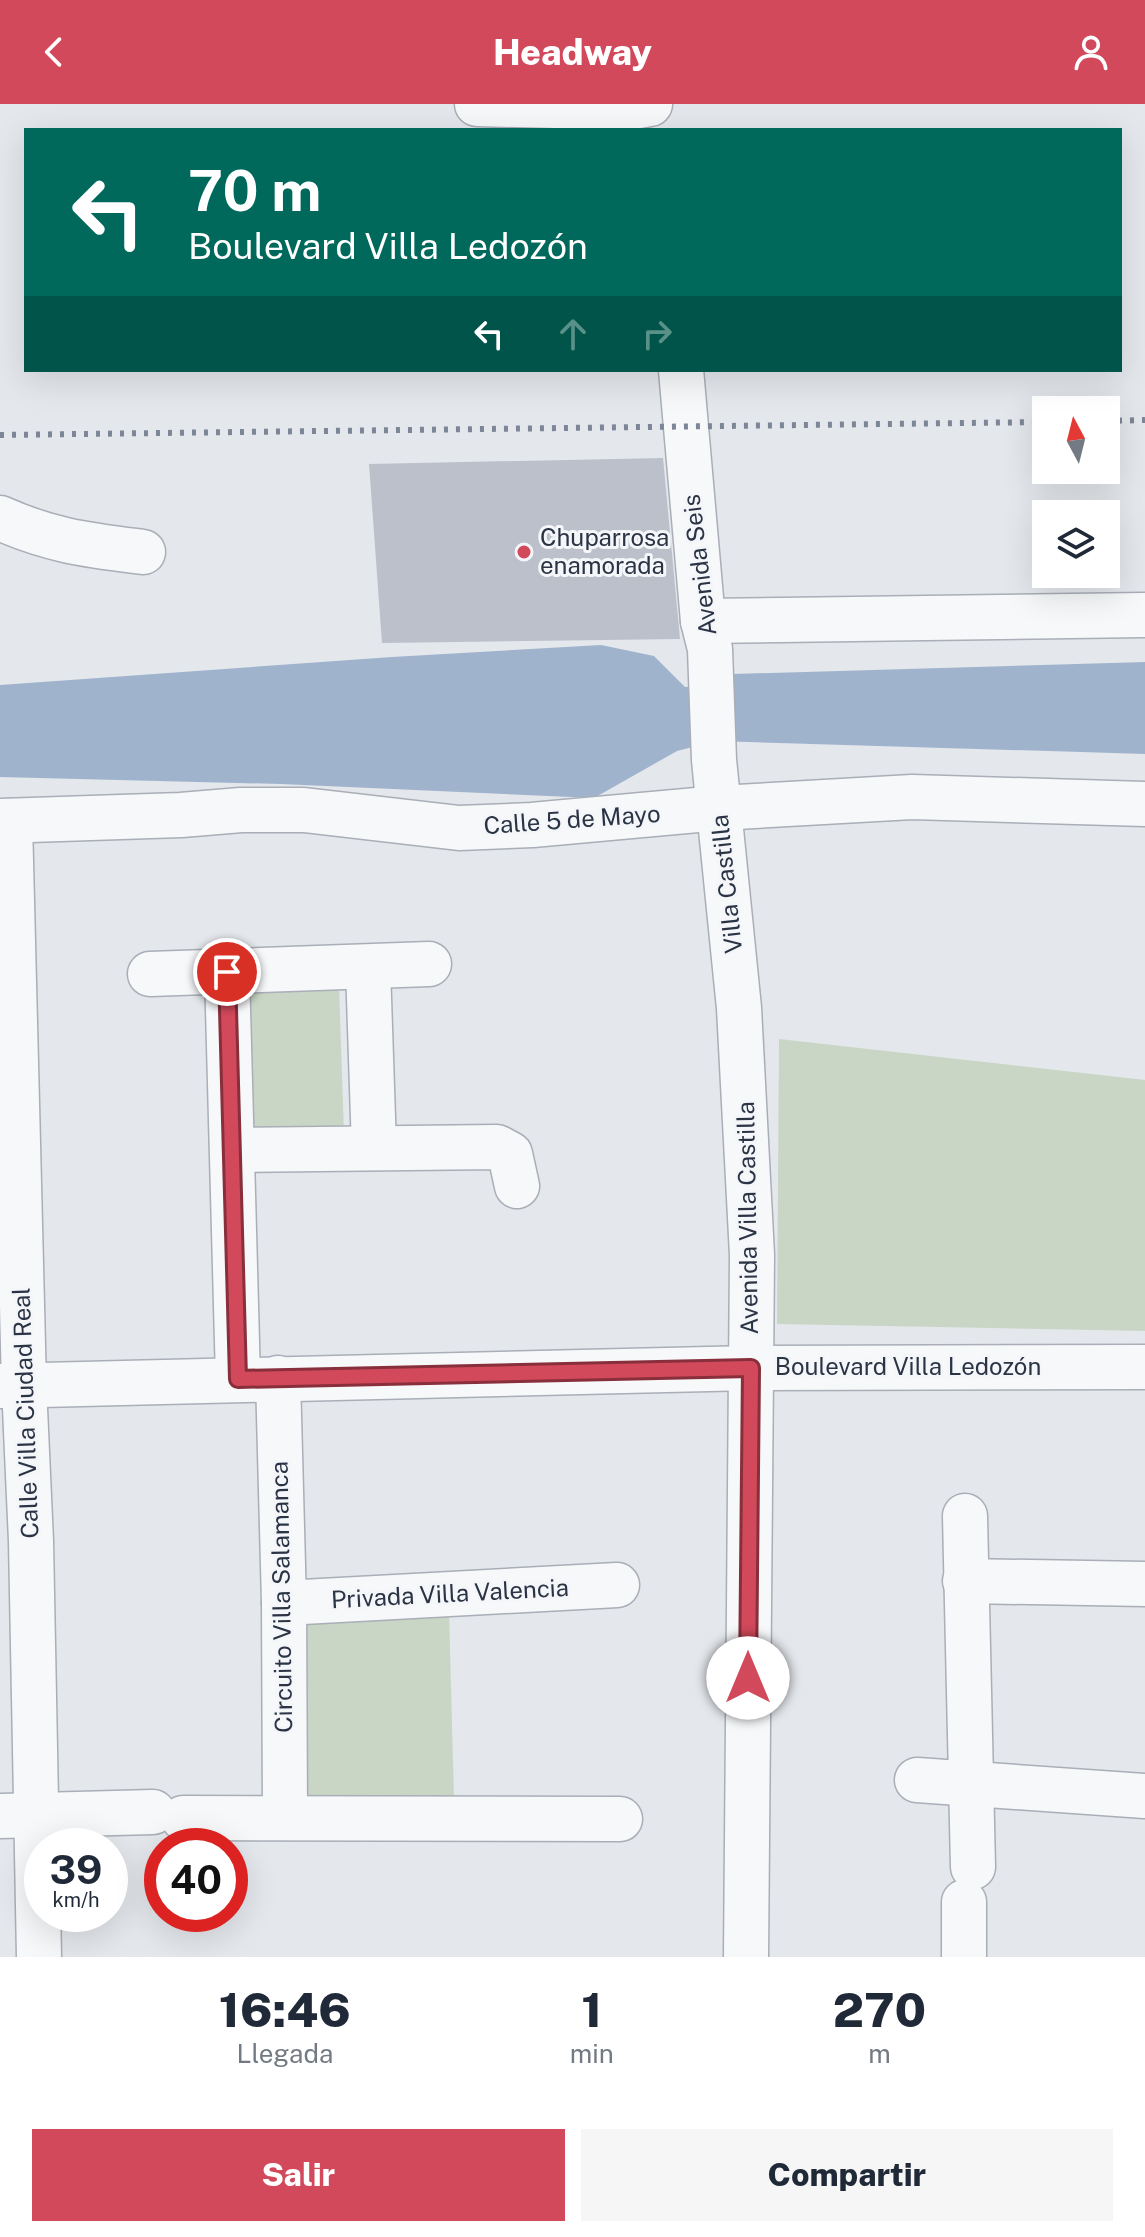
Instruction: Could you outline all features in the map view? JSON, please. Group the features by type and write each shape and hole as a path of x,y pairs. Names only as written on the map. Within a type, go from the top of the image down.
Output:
{"street":[{"path":"477,104 636,112"},
{"name":"Avenida Seis","path":"681,372 707,635 714,760"},
{"path":"0,518 35,534 79,545 143,552"},
{"path":"707,635 1145,615"},
{"name":"Villa Castilla","path":"714,760 739,1008"},
{"name":"Calle 5 de Mayo","path":"5,821 304,810 459,828 912,797 1145,804"},
{"name":"Calle Villa Ciudad Real","path":"5,821 18,1816 39,1957"},
{"path":"150,974 429,964"},
{"path":"368,968 374,1148"},
{"name":"Circuito Villa Salamanca","path":"227,972 233,1150 284,1603 285,1817"},
{"name":"Avenida Villa Castilla","path":"739,1008 751,1241 746,1957"},
{"path":"233,1150 497,1147 510,1154 517,1186"},
{"name":"Boulevard Villa Ledozón","path":"12,1386 751,1368 1145,1367"},
{"path":"964,1957 971,1784 965,1516"},
{"path":"965,1581 1145,1584"},
{"name":"Privada Villa Valencia","path":"284,1603 617,1585"},
{"path":"917,1780 1145,1796"},
{"path":"18,1816 620,1819"}],"green space":[{"path":"339,985 344,1134 246,1138 234,990"},
{"path":"779,1039 1145,1080 1145,1331 777,1324"},
{"path":"449,1611 454,1800 290,1805 285,1616"}],"water":[{"path":"601,645 654,656 685,687 716,686 733,674 1145,662 1145,754 716,741 677,751 594,798 281,784 0,777 0,685"}],"building":[{"name":"Chuparrosa enamorada","path":"663,458 680,639 382,643 369,464"}],"railway":[{"path":"1120,421 1145,420"},
{"path":"0,435 1032,422"}],"place":[{"name":"Chuparrosa enamorada","path":"524,552"}],"route":[{"path":"227,972 238,1379 751,1368 748,1678"}]}
